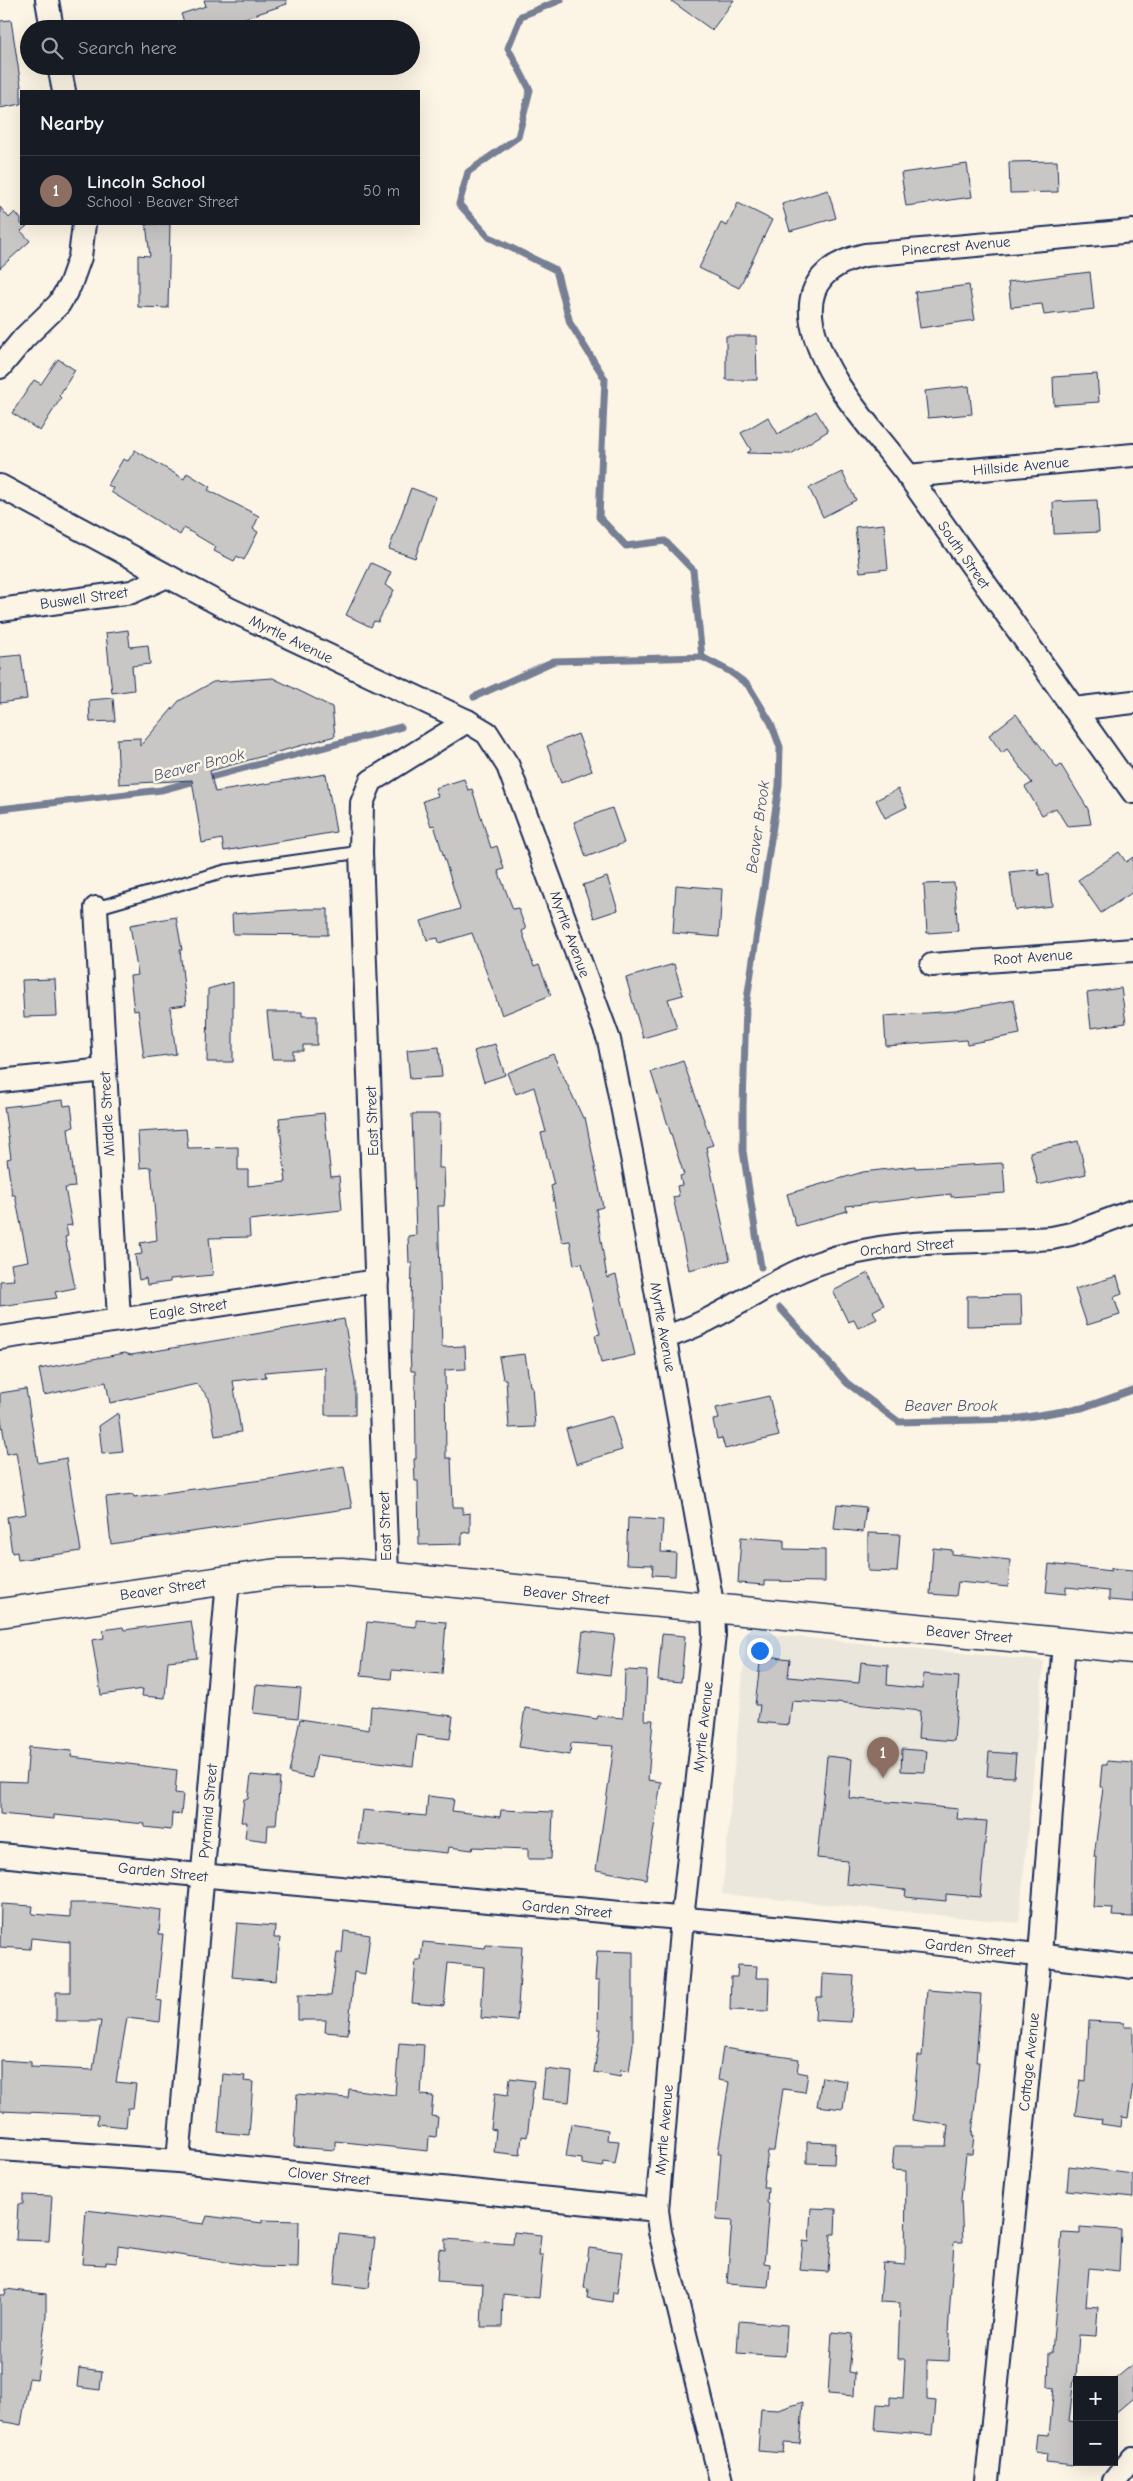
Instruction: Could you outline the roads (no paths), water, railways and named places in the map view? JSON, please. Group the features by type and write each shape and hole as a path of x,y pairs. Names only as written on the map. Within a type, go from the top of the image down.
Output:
{"street":[{"path":"51,1 52,20"},
{"path":"61,75 64,90"},
{"path":"0,367 24,338 59,304 70,285 80,256 84,225"},
{"name":"Pinecrest Avenue","path":"811,311 819,281 830,268 851,258 940,247 1133,231"},
{"name":"South Street","path":"811,311 818,346 831,373 908,476 1133,792"},
{"name":"Hillside Avenue","path":"908,476 1133,456"},
{"name":"Myrtle Avenue","path":"0,486 165,576 245,617 467,721 487,733 508,766 609,1040 665,1337 713,1609 714,1635 682,1919 657,2210 660,2232 721,2481"},
{"name":"Buswell Street","path":"0,610 132,592 165,576"},
{"path":"1074,709 1133,702"},
{"name":"East Street","path":"387,1575 361,852 362,803 371,781 467,721"},
{"name":"Middle Street","path":"96,908 119,1319"},
{"name":"Root Avenue","path":"932,965 1133,950"},
{"path":"0,1081 104,1070"},
{"name":"Orchard Street","path":"665,1337 700,1324 793,1273 847,1254 873,1248 917,1244 1052,1238 1071,1234 1133,1211"},
{"name":"Eagle Street","path":"0,1338 377,1281"},
{"name":"Beaver Street","path":"0,1613 228,1580 304,1572 387,1575 713,1609 1133,1649"},
{"name":"Pyramid Street","path":"178,2161 228,1580"},
{"name":"Cottage Avenue","path":"987,2481 1040,1955 1064,1642"},
{"name":"Garden Street","path":"0,1855 202,1877 682,1919 1040,1955 1133,1967"},
{"name":"Clover Street","path":"0,2148 178,2161 657,2210"},
{"path":"1114,2481 1133,2458"}],"lane":[{"path":"96,908 225,872 361,852"}],"waterway":[{"path":"561,0 521,16 508,48 530,90 518,137 468,172 459,204 489,237 556,270 570,323 605,379 599,517 626,546 665,541 693,570 702,657"},
{"name":"Beaver Brook","path":"474,697 554,661 702,657 729,671 748,685 771,723 780,747 779,786 746,1006 743,1107 743,1151 761,1267"},
{"name":"Beaver Brook","path":"0,809 161,790 401,727"},
{"name":"Beaver Brook","path":"780,1308 847,1383 899,1422 1014,1419 1082,1408 1133,1390"}],"place":[{"name":"Lincoln School","path":"883,1778"}]}
